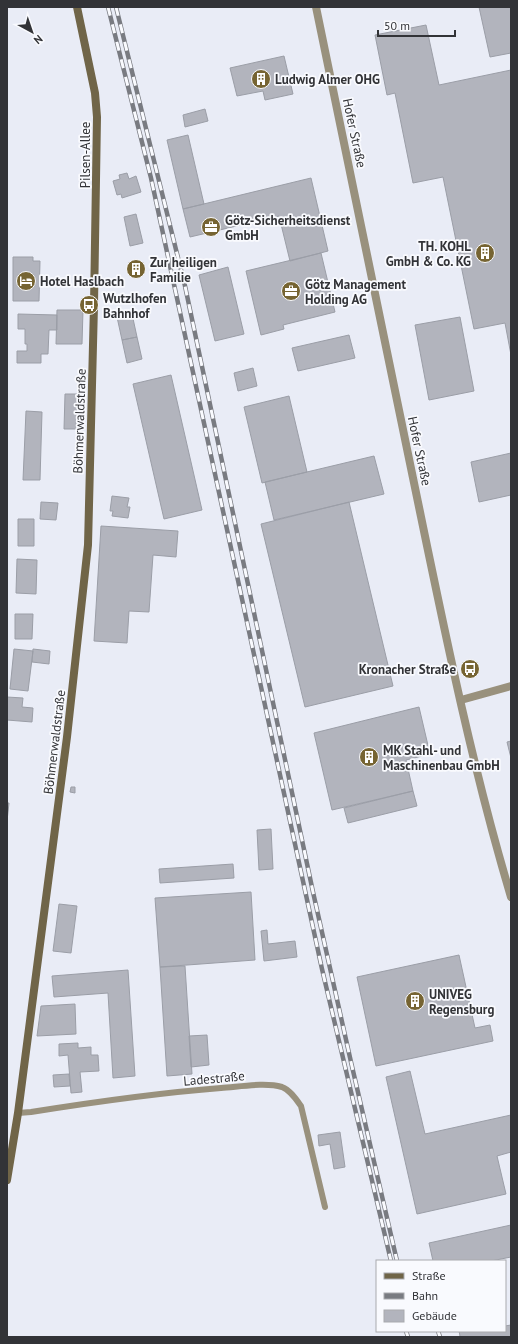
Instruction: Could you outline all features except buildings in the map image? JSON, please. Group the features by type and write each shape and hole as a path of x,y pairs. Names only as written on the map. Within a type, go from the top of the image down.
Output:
{"street":[{"name":"Pilsen-Allee","path":"77,7 95,93 97,117 94,305"},
{"name":"Hofer Straße","path":"316,7 378,311 461,700 493,834 511,897"},
{"name":"Böhmerwaldstraße","path":"7,1180 18,1112 67,736 88,545 94,305"},
{"path":"461,700 511,686"}],"lane":[{"name":"Ladestraße","path":"18,1112 31,1112 193,1090 261,1085 282,1087 293,1096 301,1106 325,1207"}],"railway":[{"path":"108,7 151,178 322,969 391,1260"},
{"path":"116,7 185,286 313,892 397,1260"},
{"path":"406,1332 408,1337"},
{"path":"438,1332 440,1337"}],"place":[{"name":"Ludwig Almer OHG","path":"261,79"},
{"name":"Götz-Sicherheitsdienst GmbH","path":"211,227"},
{"name":"TH. KOHL GmbH & Co. KG","path":"485,253"},
{"name":"Zur heiligen Familie","path":"136,269"},
{"name":"Hotel Haslbach","path":"26,281"},
{"name":"Götz Management Holding AG","path":"291,291"},
{"name":"Wutzlhofen Bahnhof","path":"89,305"},
{"name":"Kronacher Straße","path":"470,669"},
{"name":"MK Stahl- und Maschinenbau GmbH","path":"369,757"},
{"name":"UNIVEG Regensburg","path":"415,1001"}]}
